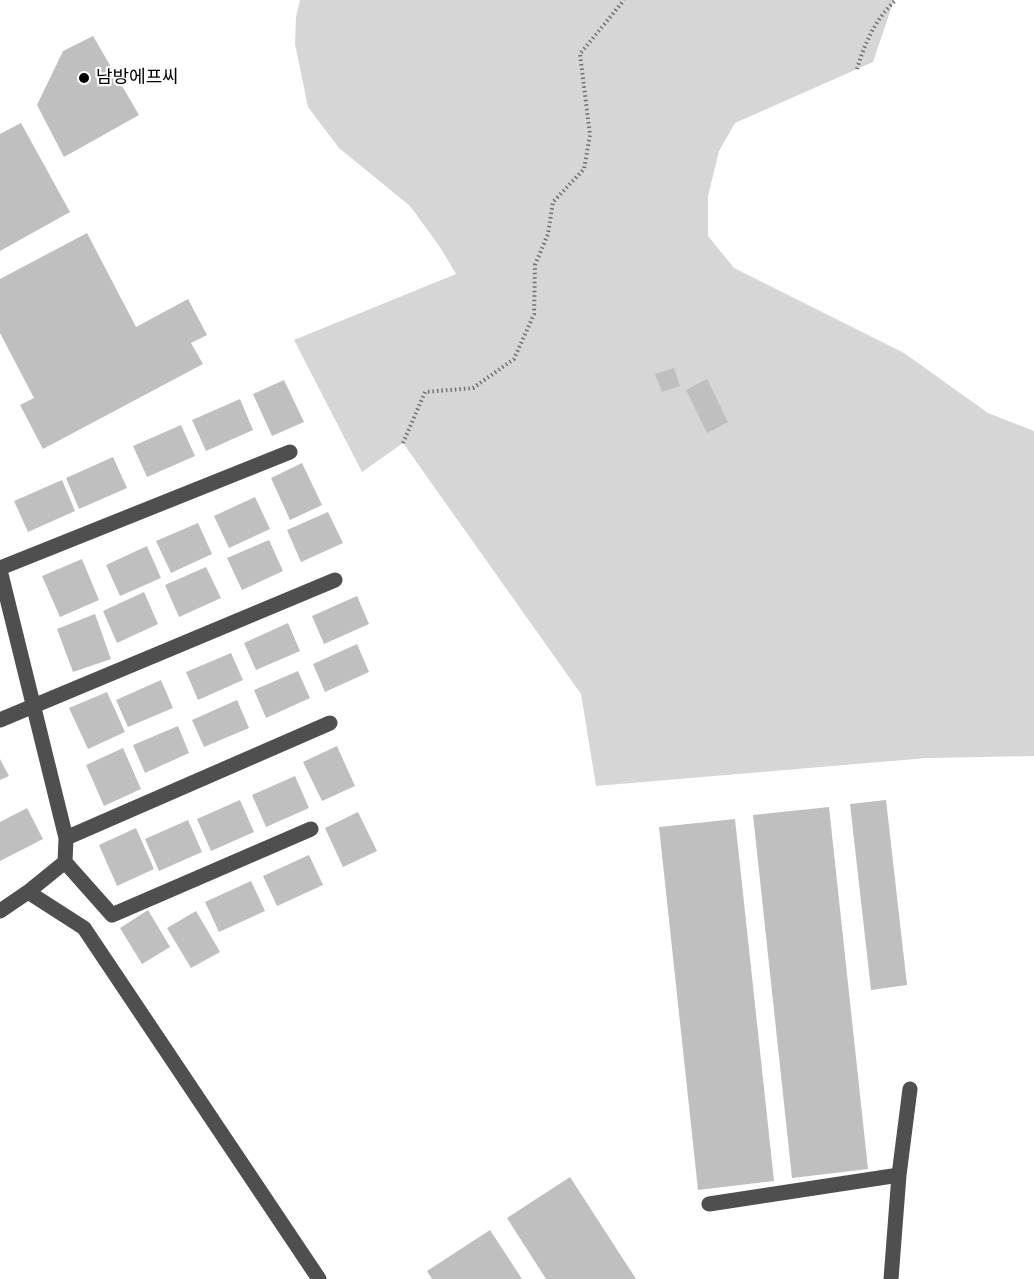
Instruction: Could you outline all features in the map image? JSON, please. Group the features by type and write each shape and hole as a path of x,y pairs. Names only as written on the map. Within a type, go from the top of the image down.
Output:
{"street":[{"path":"290,452 0,569 66,838 65,862 112,915 311,829"},
{"path":"0,720 335,580"},
{"path":"66,838 330,723"},
{"path":"0,911 65,862"},
{"path":"28,892 84,928 320,1279"},
{"path":"891,1279 899,1175 910,1089"},
{"path":"709,1204 899,1175"}],"path":[{"path":"403,442 426,393 473,388 514,360 534,314 535,265 548,234 553,202 584,170 590,135 580,54 624,0"},
{"path":"857,69 863,49 882,13 896,0"}],"shaded area":[{"path":"300,0 894,0 873,62 735,123 719,151 708,196 708,236 734,268 904,353 988,413 1034,431 1034,756 927,758 596,786 581,694 403,443 362,472 294,340 456,274 440,247 410,206 339,148 308,107 295,44 296,17"}],"building":[{"name":"남방에프씨","path":"93,36 139,115 64,157 37,105 63,51"},
{"path":"21,123 70,212 0,251 0,134"},
{"path":"87,233 136,327 188,299 207,335 191,343 203,364 43,449 20,405 34,398 0,333 0,279"},
{"path":"674,368 680,386 662,392 655,374"},
{"path":"707,379 728,422 707,433 686,390"},
{"path":"284,380 304,422 272,436 253,394"},
{"path":"240,399 253,430 206,451 192,420"},
{"path":"181,425 195,456 147,477 133,446"},
{"path":"113,457 127,488 79,509 66,478"},
{"path":"302,463 322,505 290,520 271,478"},
{"path":"62,480 75,511 28,532 14,501"},
{"path":"255,497 270,529 229,548 214,516"},
{"path":"328,512 343,543 301,562 287,530"},
{"path":"198,523 212,554 171,573 156,541"},
{"path":"269,540 283,571 242,590 227,558"},
{"path":"147,546 161,578 120,596 106,565"},
{"path":"82,559 99,600 60,617 42,576"},
{"path":"206,567 221,598 179,617 165,585"},
{"path":"144,592 158,624 117,643 103,611"},
{"path":"357,596 369,624 324,644 312,616"},
{"path":"95,614 111,659 73,672 57,629"},
{"path":"288,623 300,651 256,670 244,643"},
{"path":"357,644 369,672 325,692 313,664"},
{"path":"231,653 243,680 198,700 186,672"},
{"path":"298,671 310,698 266,718 254,690"},
{"path":"161,680 173,708 128,727 116,700"},
{"path":"107,692 125,732 88,749 69,708"},
{"path":"237,700 249,728 204,747 192,720"},
{"path":"178,726 189,753 145,773 133,745"},
{"path":"337,746 355,786 322,801 303,762"},
{"path":"123,748 141,789 104,806 86,765"},
{"path":"0,759 9,776 0,780"},
{"path":"295,776 309,808 266,827 252,795"},
{"path":"240,800 254,832 211,851 197,819"},
{"path":"886,800 907,985 871,990 850,804"},
{"path":"829,807 868,1169 792,1178 753,815"},
{"path":"27,808 43,839 0,861 0,822"},
{"path":"358,812 377,851 343,867 325,828"},
{"path":"735,819 774,1181 698,1190 659,827"},
{"path":"188,820 202,852 159,871 145,839"},
{"path":"136,828 154,869 117,886 99,845"},
{"path":"309,855 323,885 277,906 263,876"},
{"path":"251,881 265,911 219,932 205,902"},
{"path":"148,910 170,947 142,964 120,928"},
{"path":"196,911 220,952 191,968 167,928"},
{"path":"570,1177 636,1279 546,1279 507,1218"},
{"path":"490,1230 522,1279 432,1279 427,1271"}],"place":[{"name":"남방에프씨","path":"84,78"}]}
